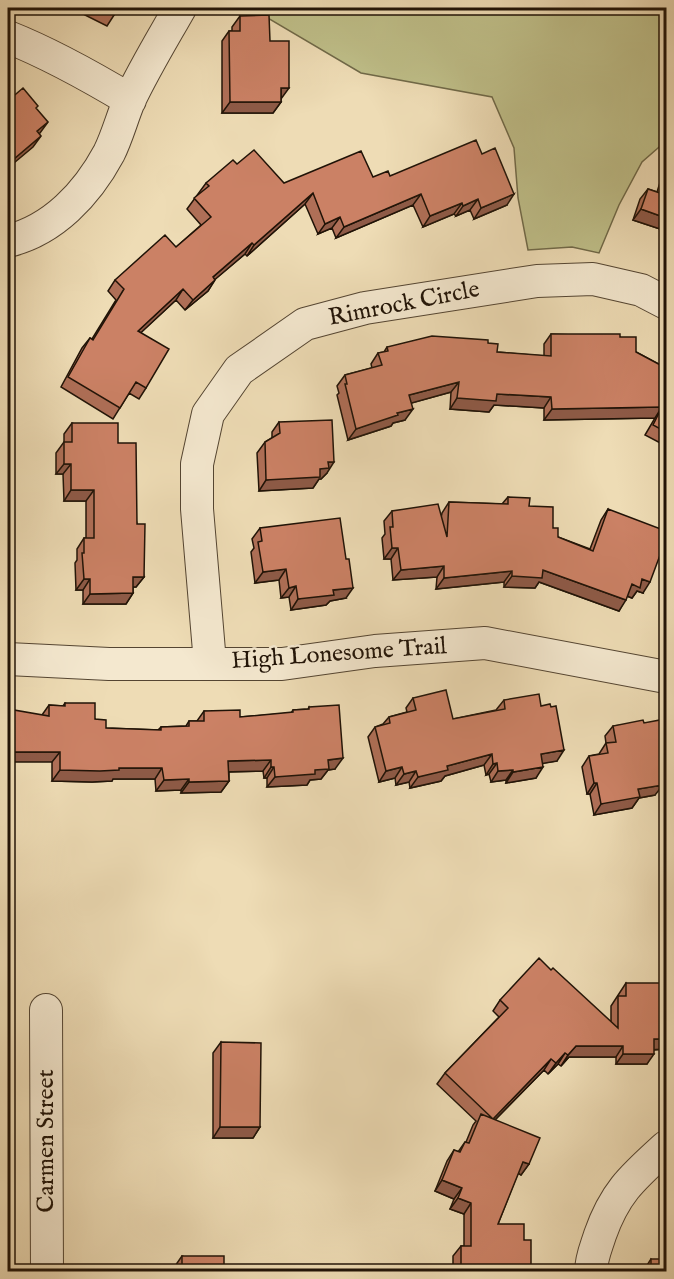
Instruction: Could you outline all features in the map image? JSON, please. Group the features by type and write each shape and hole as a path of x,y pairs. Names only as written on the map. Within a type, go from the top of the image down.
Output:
{"street":[{"path":"8,241 23,238 59,217 83,191 109,153 130,100 180,8"},
{"path":"8,37 58,58 130,100"},
{"name":"Rimrock Circle","path":"210,663 197,509 197,464 208,414 239,370 305,324 377,306 537,281 593,279 641,290 666,303"},
{"name":"High Lonesome Trail","path":"8,659 109,664 282,664 375,651 485,643 666,677"},
{"name":"Carmen Street","path":"46,1010 47,1272"},
{"path":"591,1272 591,1260 608,1211 630,1179 666,1147"}],"green space":[{"path":"251,8 666,8 666,141 642,162 619,205 599,253 572,247 528,250 518,198 514,148 492,97 361,73"}],"building":[{"path":"99,8 118,8 114,15"},
{"path":"269,15 270,41 289,41 289,88 281,88 281,102 230,102 229,31 240,31 240,16"},
{"path":"23,88 48,122 37,131 41,136 8,164 8,95 10,99"},
{"path":"476,140 482,154 495,148 514,194 481,208 478,199 430,216 421,194 344,227 340,217 325,224 313,193 254,245 252,243 213,277 215,280 193,300 183,289 138,331 169,349 146,388 136,382 120,408 68,377 90,338 93,340 124,289 115,280 165,235 176,247 211,217 194,198 209,186 206,183 233,160 237,164 254,150 284,183 361,151 373,177 388,171 390,176"},
{"path":"666,174 666,218 641,209 648,189 660,193"},
{"path":"551,334 620,334 620,337 636,337 636,352 666,368 666,432 653,425 662,407 552,409 551,397 497,394 496,401 457,398 459,382 409,395 413,409 356,429 345,375 382,365 378,353 388,351 387,347 432,336 488,340 488,343 498,344 497,352 551,356"},
{"path":"332,420 334,462 328,462 329,468 320,469 320,477 266,480 265,442 280,433 279,422"},
{"path":"72,423 118,423 118,443 136,443 137,524 145,524 144,577 133,577 133,593 90,594 90,579 84,579 82,553 84,553 84,538 94,538 94,490 71,490 71,464 64,464 64,442 72,442"},
{"path":"508,497 530,498 529,506 553,507 553,528 558,528 558,537 593,551 608,509 666,531 666,539 650,582 642,579 640,588 632,584 626,600 543,570 542,578 512,576 512,571 444,578 444,566 401,570 398,548 392,548 390,527 393,527 392,511 438,504 447,537 449,502 508,504"},
{"path":"340,518 353,588 333,590 334,595 298,599 296,586 289,588 286,569 263,572 258,542 262,541 260,528"},
{"path":"446,690 453,719 505,709 504,700 539,694 541,706 550,704 551,707 556,706 564,750 541,754 543,767 513,772 513,770 498,771 497,763 493,764 492,754 447,766 448,770 418,777 416,771 404,774 402,767 386,771 375,727 390,723 389,717 416,710 413,698"},
{"path":"65,703 95,703 95,719 106,720 106,728 161,730 161,727 189,726 189,721 204,721 204,711 240,710 240,717 339,705 343,758 328,760 329,769 315,770 315,774 275,777 271,760 228,761 229,781 189,782 189,779 164,780 162,768 60,770 60,752 9,752 8,762 8,709 49,716 49,705 65,706"},
{"path":"643,720 644,723 660,720 666,759 666,765 660,766 663,785 638,789 640,797 601,804 589,756 608,753 606,743 616,742 613,726"},
{"path":"539,958 551,970 553,968 618,1028 618,996 626,996 626,983 662,983 662,987 666,987 666,1039 654,1039 654,1054 623,1054 623,1046 576,1046 556,1063 551,1059 493,1119 445,1073 508,1008 500,1000"},
{"path":"221,1042 261,1043 260,1127 220,1127"},
{"path":"481,1114 540,1138 529,1164 523,1162 498,1224 524,1224 524,1240 531,1240 531,1272 461,1272 461,1246 471,1246 471,1203 458,1198 462,1188 442,1180 454,1150 460,1152 465,1142 469,1143"},
{"path":"182,1256 224,1256 224,1272 182,1272"},
{"path":"651,1259 666,1259 666,1272 651,1272"}]}
